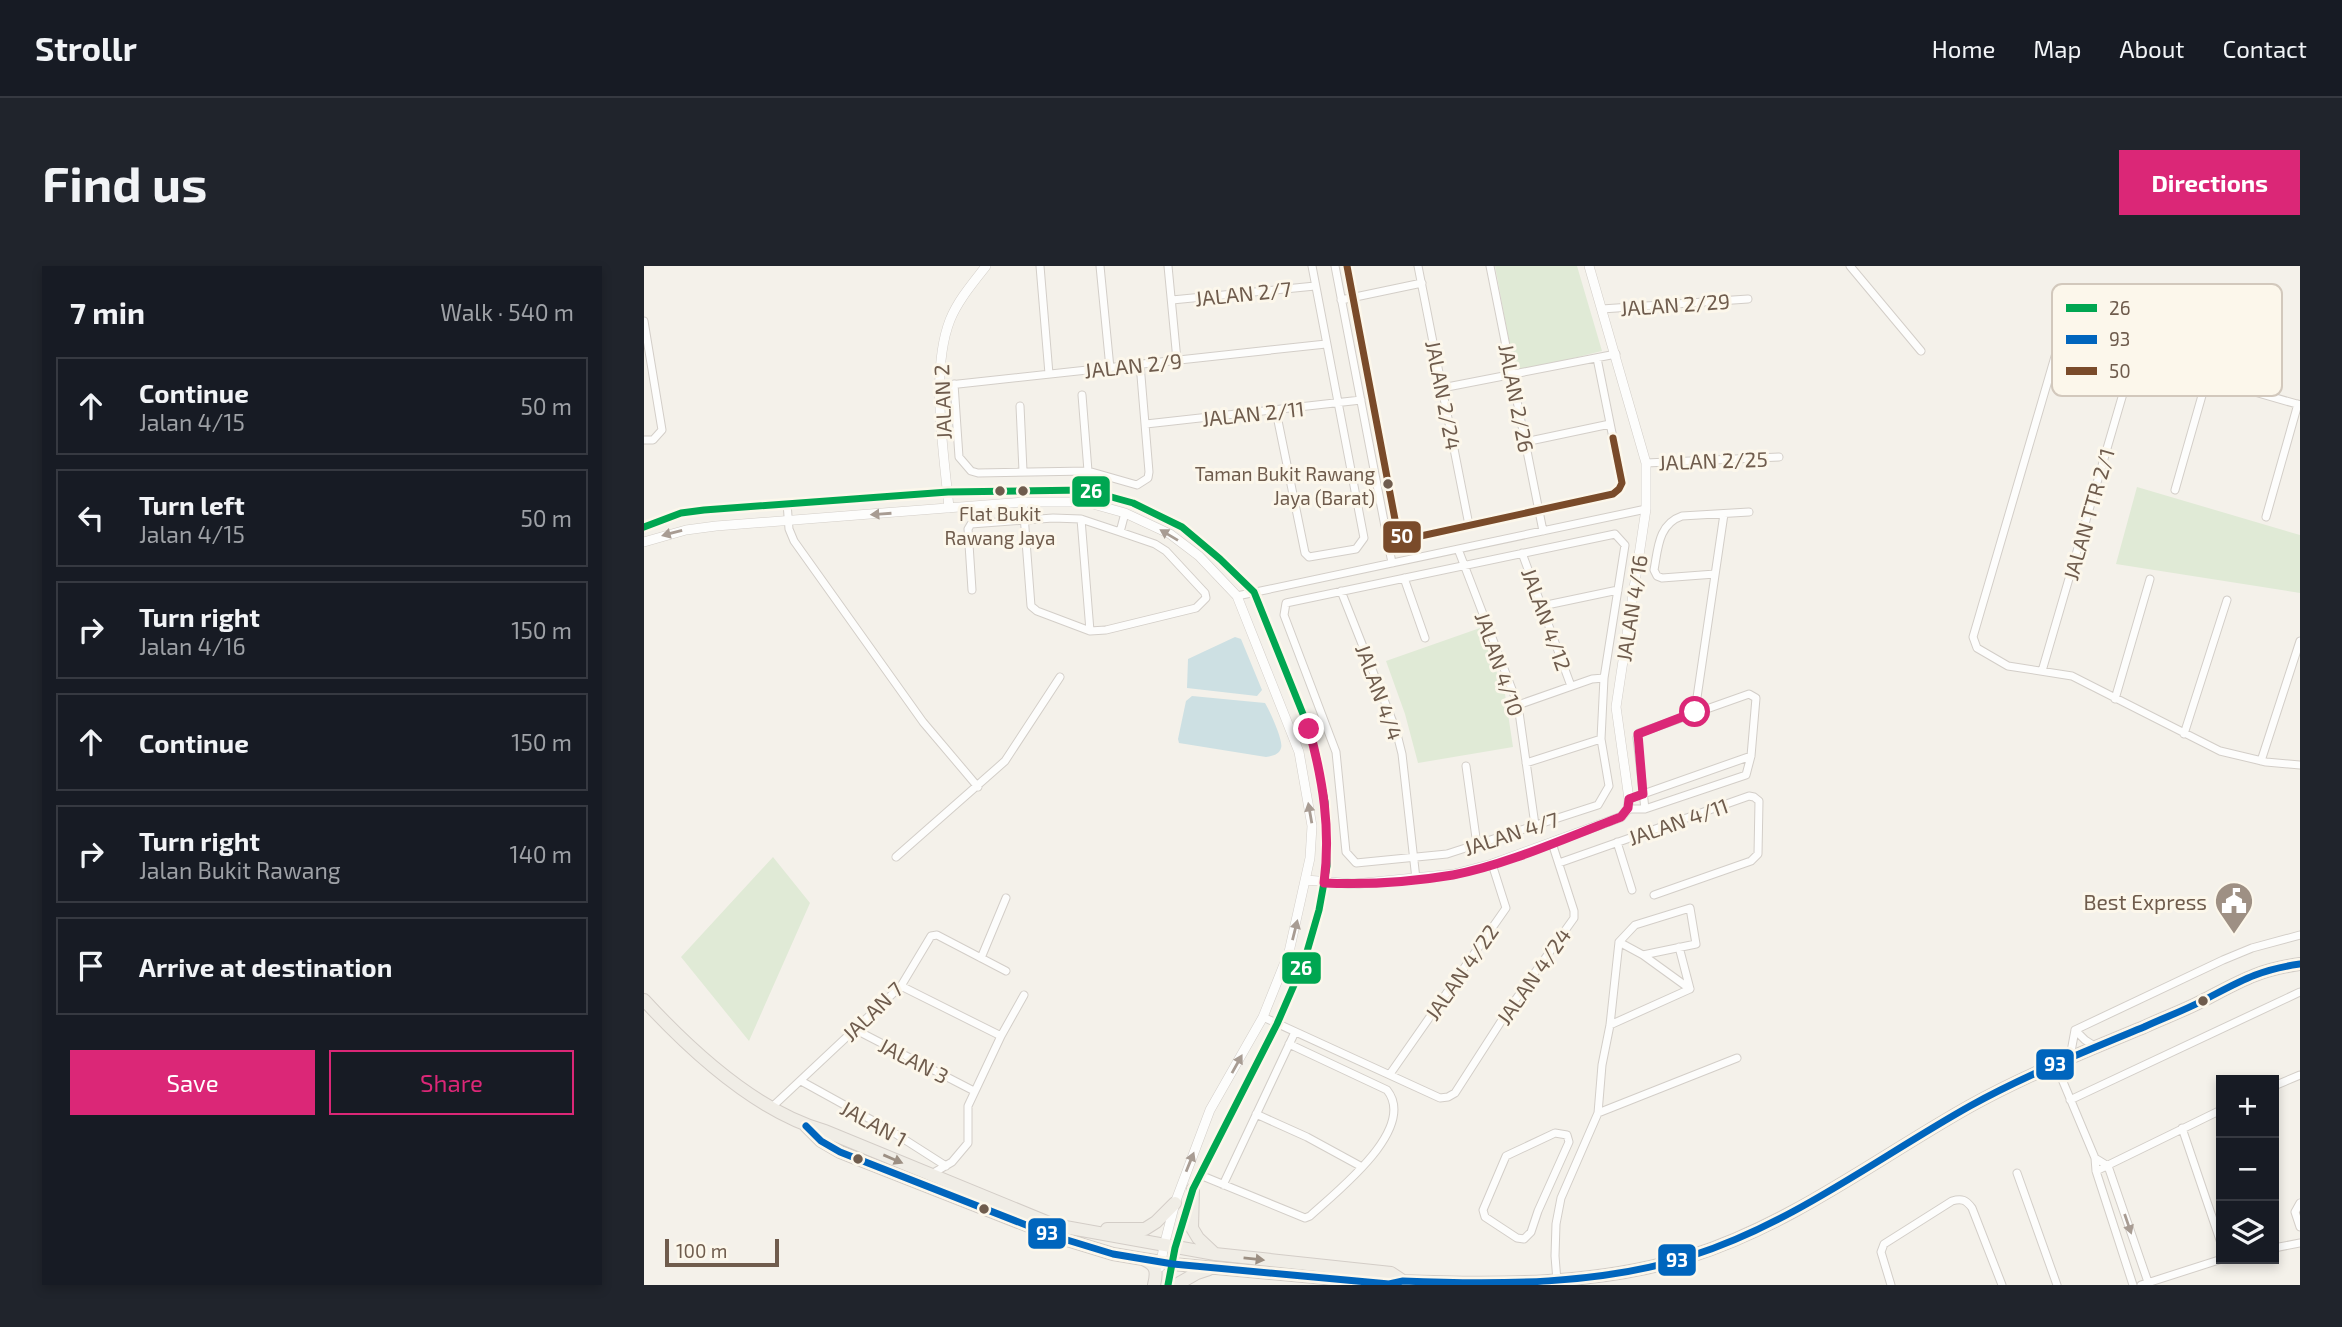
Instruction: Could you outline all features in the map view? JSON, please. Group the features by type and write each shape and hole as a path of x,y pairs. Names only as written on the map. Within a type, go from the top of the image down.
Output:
{"main road":[{"path":"644,1000 673,1032 733,1081 806,1126 825,1131 1054,1225 1169,1247 1216,1261 1353,1282 1389,1285 1403,1281 1492,1284 1557,1281 1650,1268 1694,1255 1799,1208 1973,1104 2203,1001 2247,977 2276,967 2300,964"},
{"path":"806,1126 821,1141 841,1152 1054,1236 1102,1251 1167,1263 1216,1261 1391,1273 1403,1281"},
{"path":"1193,1189 1192,1228 1216,1261"},
{"path":"1054,1225 1110,1230 1145,1229 1175,1203"},
{"path":"1141,1258 1154,1265 1154,1285"},
{"path":"1176,1285 1216,1261"}],"street":[{"name":"JALAN 2","path":"949,509 939,360 951,318 960,300 986,266"},
{"path":"1040,266 1049,374"},
{"path":"1100,266 1110,368"},
{"path":"1168,266 1177,360"},
{"path":"1276,411 1305,553 1309,557 1356,549 1364,538 1312,266"},
{"path":"1335,266 1392,563"},
{"path":"1347,266 1397,530 1407,539 1613,494 1619,489 1622,483 1597,358"},
{"name":"JALAN 2/24","path":"1418,266 1469,525"},
{"name":"JALAN 2/26","path":"1490,266 1543,531"},
{"name":"JALAN 4/16","path":"1589,266 1646,463 1646,509 1616,707 1629,804"},
{"path":"1850,266 1921,351"},
{"path":"1341,300 1422,283"},
{"name":"JALAN 2/7","path":"1172,300 1315,286"},
{"name":"JALAN 2/29","path":"1602,309 1748,299"},
{"path":"644,321 662,430 653,440 644,440"},
{"name":"JALAN 2/9","path":"940,386 1326,344"},
{"path":"1442,388 1616,354"},
{"path":"954,384 959,457 971,471 1088,471 1131,484 1143,482 1149,472 1140,364"},
{"path":"2052,365 1975,626 1973,637 1977,648 2008,666 2072,676 2220,751 2261,761 2300,765"},
{"path":"1082,395 1088,471"},
{"name":"JALAN TTR 2/1","path":"2042,671 2122,396"},
{"path":"2175,489 2202,396"},
{"path":"2266,517 2299,404 2271,396"},
{"name":"JALAN 2/11","path":"1146,424 1361,400"},
{"path":"1020,406 1023,471"},
{"path":"1525,442 1610,424"},
{"name":"JALAN 2/25","path":"1646,463 1779,457"},
{"path":"644,527 681,513 704,510 948,492 1068,489 1100,493 1133,503 1182,527 1254,592 1309,729 1316,755 1325,803 1328,846 1324,883 1304,962 1277,1024 1193,1189 1169,1247"},
{"path":"972,590 969,525 1024,520 1081,519 1155,544 1166,551 1205,593 1206,598 1196,608 1123,627 1090,631 1037,611 1031,606 1024,520 1023,502"},
{"path":"644,542 686,530 716,526 1023,502 1086,502 1125,513 1170,534 1199,556 1237,596 1299,752 1312,826 1310,858 1289,952 1263,1017 1207,1120 1175,1203 1167,1263 1168,1285"},
{"path":"787,503 794,541 923,722 978,787"},
{"path":"1237,596 1646,509"},
{"path":"704,510 706,520 716,526"},
{"path":"1715,574 1662,578 1657,576 1654,570 1662,531 1673,519 1682,516 1749,512"},
{"path":"1120,531 1125,513"},
{"path":"1695,712 1724,514"},
{"path":"1081,519 1090,631"},
{"path":"1341,591 1615,534 1625,545 1605,674 1601,739 1526,763"},
{"name":"JALAN 4/10","path":"1458,549 1518,705 1535,825"},
{"name":"JALAN 4/12","path":"1522,553 1571,686"},
{"path":"1404,578 1424,638"},
{"path":"2115,699 2150,579"},
{"path":"1542,606 1618,590"},
{"name":"JALAN 4/7","path":"1341,591 1286,603 1284,615 1336,752 1346,852 1356,863 1447,854 1598,805 1609,786 1601,739"},
{"name":"JALAN 4/4","path":"1341,591 1396,730 1402,754 1416,879"},
{"path":"2184,734 2227,600"},
{"path":"2261,761 2300,641"},
{"path":"1518,705 1605,674 1621,672"},
{"path":"896,857 1005,761 1060,677"},
{"path":"1629,804 1645,809 1746,775 1751,756 1756,698 1749,694 1638,734 1645,809"},
{"path":"1306,880 1354,884 1416,879 1454,874 1492,864 1621,817 1629,804 1643,794 1751,756"},
{"path":"1466,766 1476,845"},
{"name":"JALAN 4/11","path":"1559,863 1749,796 1759,801 1758,854 1751,861 1654,895"},
{"path":"1617,842 1632,890"},
{"name":"JALAN 4/24","path":"1390,1074 1440,1098 1455,1093 1511,1006 1574,918 1552,843"},
{"name":"JALAN 4/22","path":"1390,1074 1506,908 1492,864"},
{"path":"981,958 1006,898"},
{"path":"1557,1281 1555,1245 1561,1198 1598,1113 1619,942 1635,925 1690,908 1696,944 1643,955"},
{"name":"JALAN 7","path":"772,1107 901,986 931,936 937,935 1006,971"},
{"path":"2075,1030 2223,960 2252,948 2300,935"},
{"path":"1619,942 1643,955 1690,989"},
{"path":"1679,947 1690,989"},
{"path":"901,986 1001,1036"},
{"path":"1610,1025 1690,989"},
{"path":"2070,1100 2300,992"},
{"path":"935,1172 953,1162 969,1140 968,1106 1024,995"},
{"path":"1263,1017 1390,1074"},
{"name":"JALAN 3","path":"854,1029 974,1091"},
{"path":"2075,1030 2085,1041 2096,1047"},
{"path":"2069,1059 2075,1030"},
{"path":"1223,1185 1295,1032"},
{"path":"1200,1175 1305,1219 1362,1167 1384,1141 1394,1118 1392,1097 1387,1090 1289,1044"},
{"path":"1598,1113 1737,1058"},
{"path":"2056,1065 2095,1158 2096,1171 2133,1285"},
{"path":"2279,1084 2300,1075"},
{"name":"JALAN 1","path":"801,1081 888,1129 946,1166"},
{"path":"1207,1120 1215,1121 1232,1108"},
{"path":"2096,1171 2216,1112"},
{"path":"1256,1114 1307,1137 1362,1167"},
{"path":"2182,1128 2216,1228"},
{"path":"1555,1133 1565,1134 1569,1137 1569,1142 1546,1193 1531,1232 1524,1238 1517,1238 1484,1215 1483,1210 1506,1156 1555,1133"},
{"path":"2095,1158 2108,1166 2144,1284 2216,1261"},
{"path":"2017,1173 2057,1285"},
{"path":"1546,1193 1561,1198"},
{"path":"1891,1285 1881,1252 1884,1244 1961,1198 1968,1201 1972,1208 2001,1285"},
{"path":"2300,1203 2295,1212 2300,1226"},
{"path":"2279,1247 2297,1243 2300,1234"},
{"path":"1154,1285 1167,1263"}],"green space":[{"path":"1495,266 1577,266 1602,351 1521,371 1513,362"},
{"path":"2137,487 2300,535 2300,593 2116,564"},
{"path":"1480,628 1505,694 1513,747 1418,763 1405,714 1386,661"},
{"path":"773,857 810,903 749,1041 681,957"}],"shaded area":[{"path":"1235,637 1241,639 1262,690 1257,696 1187,688 1188,659"},
{"path":"1192,696 1265,703 1278,733 1280,750 1275,755 1266,757 1179,743 1186,701"}],"transit line":[{"name":"50","path":"1347,266 1397,530 1402,537 1407,539 1613,494 1622,483 1613,438"},
{"name":"26","path":"644,527 681,513 704,510 948,492 1086,490 1133,503 1182,527 1254,592 1309,729 1316,755 1325,802 1327,866 1319,910 1304,962 1277,1024 1193,1189 1175,1248 1168,1285"},
{"name":"93","path":"806,1126 821,1141 840,1152 1054,1236 1113,1254 1173,1264 1389,1284 1403,1281 1475,1283 1585,1278 1657,1266 1728,1242 1800,1208 1970,1106 2013,1084 2188,1008 2249,978 2300,964"}],"place":[{"name":"Taman Bukit Rawang Jaya (Barat)","path":"1388,484"},
{"name":"Flat Bukit Rawang Jaya","path":"1000,491"},
{"name":"Best Express","path":"2234,935"}],"route":[{"path":"1309,729 1325,803 1328,846 1324,883 1354,884 1454,874 1492,864 1621,817 1628,808 1629,799 1643,794 1638,734 1695,712"}]}
